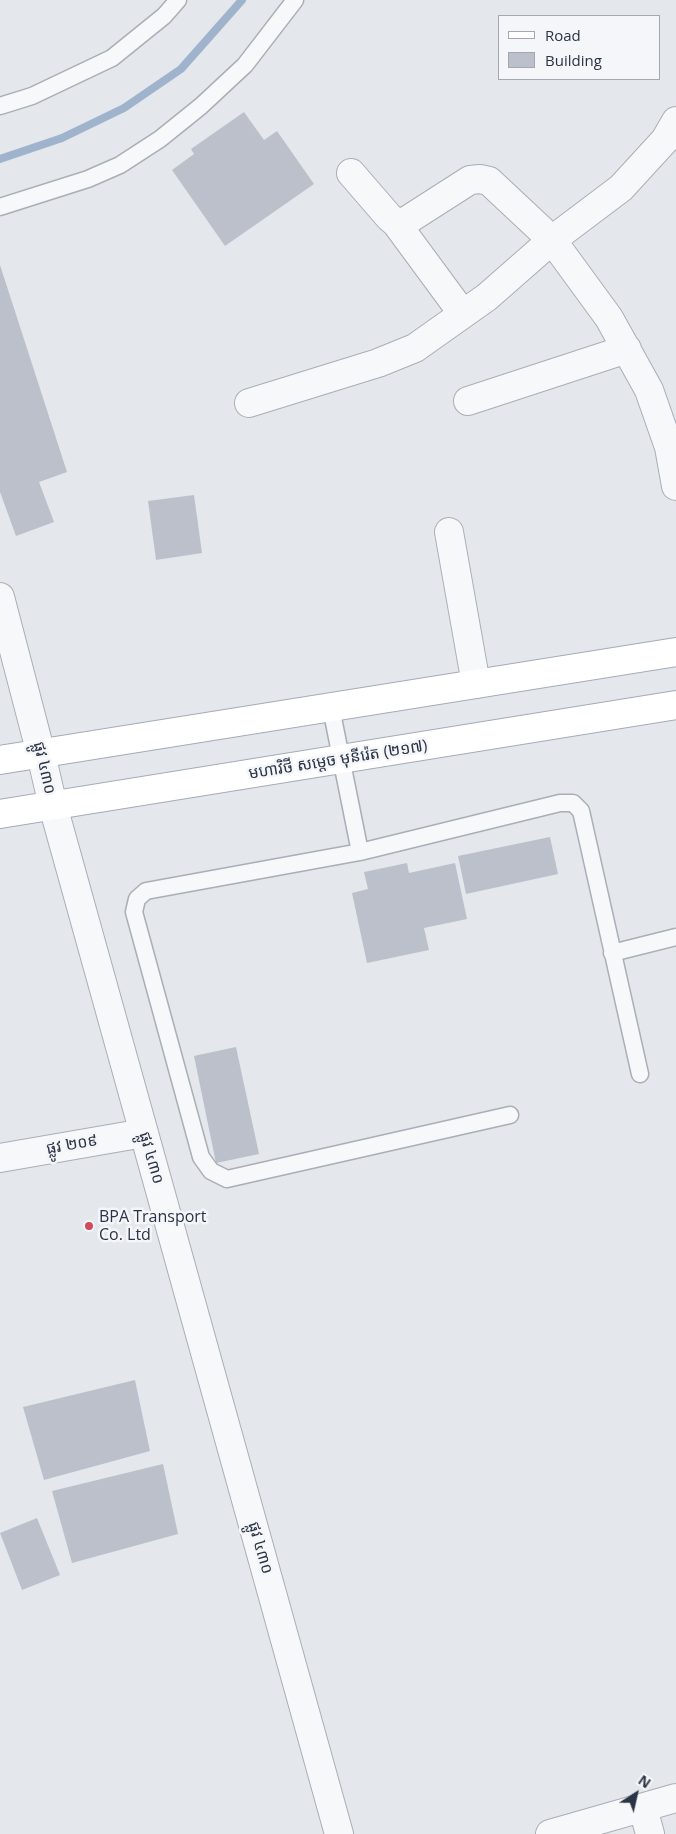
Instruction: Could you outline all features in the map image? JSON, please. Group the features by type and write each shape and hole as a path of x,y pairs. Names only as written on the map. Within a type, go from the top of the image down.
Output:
{"main road":[{"path":"0,760 676,652"},
{"name":"មហាវិថី សម្តេច មុនីរ៉េត (២១៧)","path":"0,814 676,706"}],"street":[{"path":"249,403 370,366 415,348 487,297 552,240 621,188 665,140 676,121"},
{"path":"351,173 396,223 463,314"},
{"path":"396,223 406,221 470,180 489,180 552,240 609,318 649,390 669,447 676,486"},
{"path":"468,401 626,349"},
{"path":"449,532 476,684"},
{"name":"ផ្លូវ ៤៣០","path":"0,597 53,806 339,1834"},
{"name":"ផ្លូវ ២០៩","path":"0,1158 144,1133"},
{"path":"550,1834 676,1798"},
{"path":"643,1808 650,1834"}],"lane":[{"path":"0,106 32,96 112,58 164,16 178,0"},
{"path":"0,207 88,179 120,165 160,139 201,106 245,65 296,0"},
{"path":"331,708 360,852"},
{"path":"510,1115 227,1179 211,1171 201,1157 134,912 137,899 146,891 360,852 560,803 573,803 581,811 640,1074"},
{"path":"612,953 676,937"}],"building":[{"path":"244,112 264,140 277,131 314,184 225,246 172,170 194,154 191,149"},
{"path":"0,265 67,472 39,482 54,522 16,536 0,492"},
{"path":"194,495 202,553 156,560 148,501"},
{"path":"550,837 558,874 466,894 458,856"},
{"path":"407,863 409,873 455,863 467,919 424,928 429,950 367,963 352,893 368,889 364,872"},
{"path":"236,1047 259,1154 216,1163 194,1056"},
{"path":"135,1380 150,1451 44,1480 23,1407"},
{"path":"163,1464 178,1534 72,1563 52,1491"},
{"path":"37,1518 60,1575 22,1590 0,1533"}],"waterway":[{"path":"0,159 62,138 124,108 181,69 242,0"}],"place":[{"name":"BPA Transport Co. Ltd","path":"89,1226"}]}
